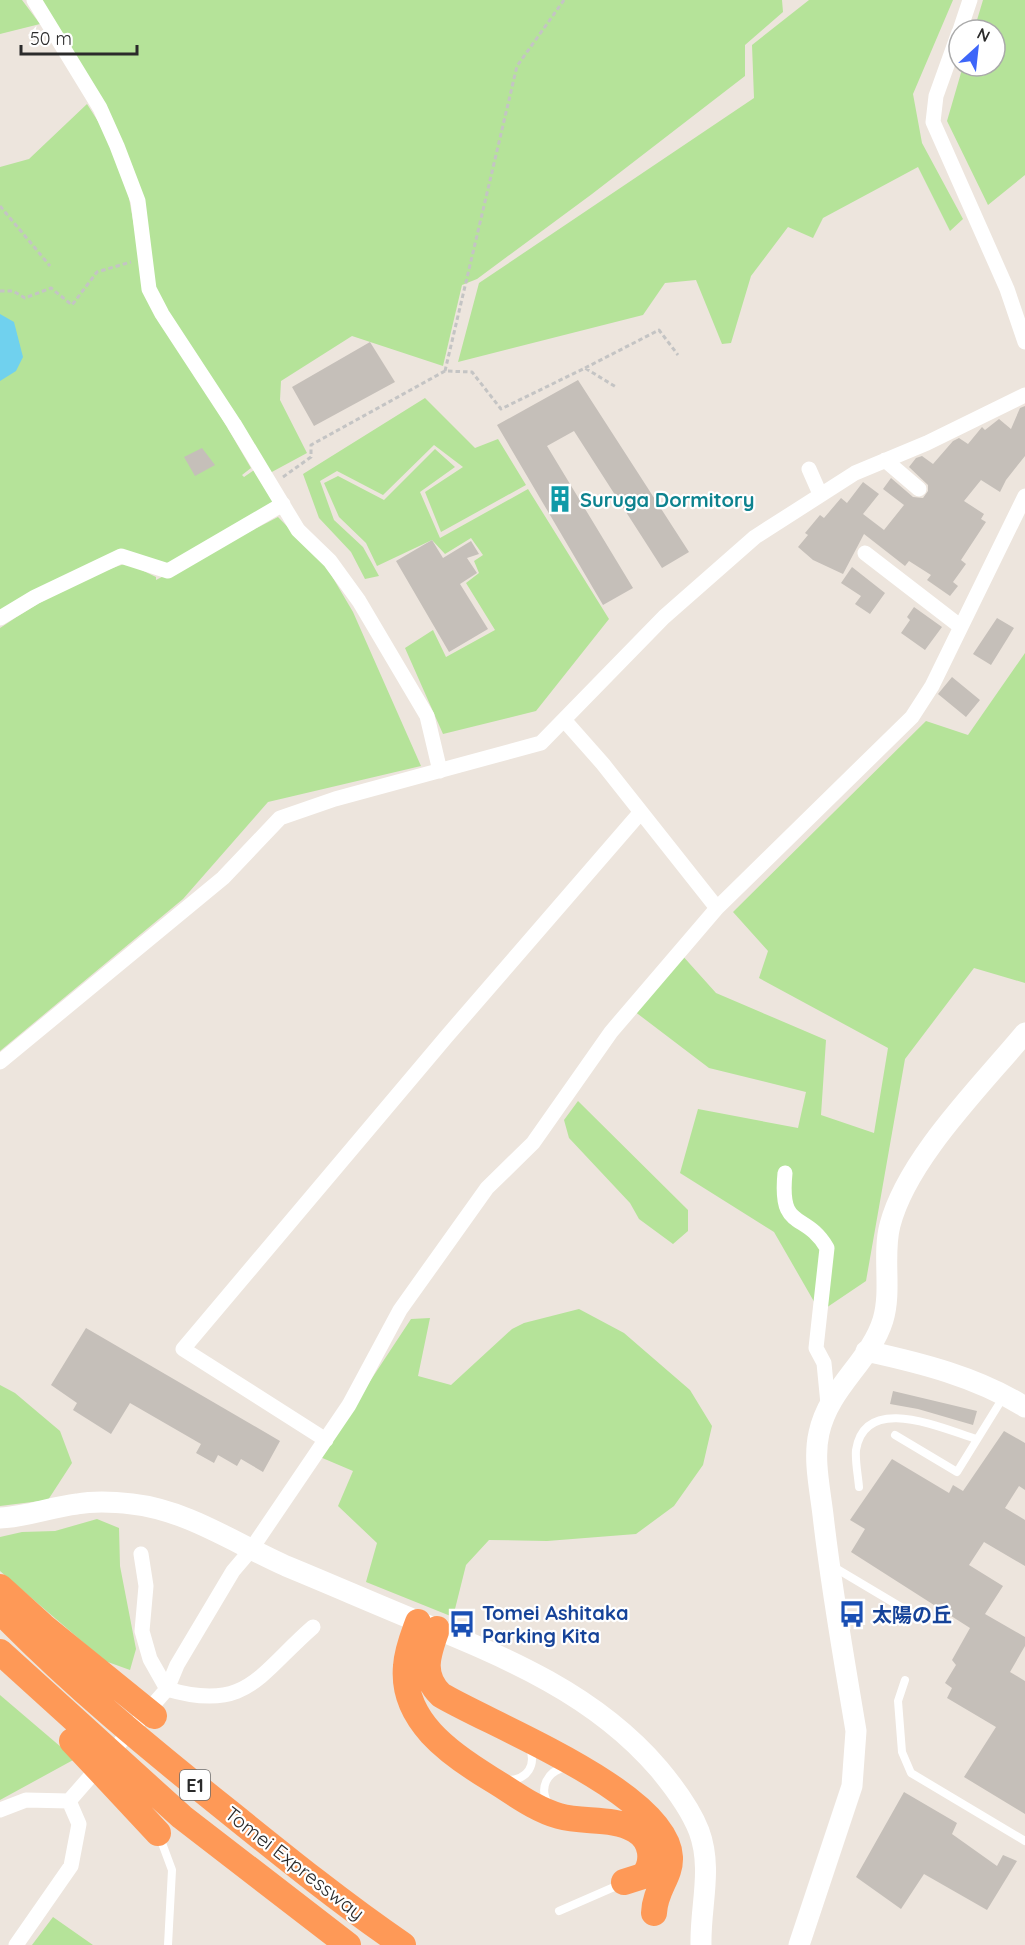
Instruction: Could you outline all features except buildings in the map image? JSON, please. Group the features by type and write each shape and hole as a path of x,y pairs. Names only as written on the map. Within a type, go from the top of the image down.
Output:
{"highway":[{"path":"0,1587 43,1626 154,1716"},
{"name":"Tomei Expressway","path":"0,1611 103,1708 199,1788 299,1868 403,1945"},
{"path":"427,1625 426,1670 432,1687 452,1702 519,1734 582,1769 633,1804 664,1835 670,1857 669,1867 656,1893 654,1913"},
{"path":"427,1625 408,1651 405,1675 410,1698 416,1711 444,1747 535,1806 568,1818 629,1827 645,1838 651,1854 648,1870 636,1880 624,1882"},
{"name":"Tomei Expressway","path":"0,1652 182,1817 348,1945"},
{"path":"0,1668 158,1833"}],"street":[{"path":"34,0 100,108 117,146 138,201 149,289 162,315 272,485 298,530 330,561 359,601 427,717 440,771"},
{"path":"964,18 970,0"},
{"path":"947,65 936,96 933,123 1007,289 1025,342"},
{"path":"0,1062 223,879 280,818 335,799 541,743 565,721 664,617 715,569 755,537 855,473 927,443 1025,395"},
{"path":"885,460 919,489"},
{"path":"809,469 820,494"},
{"path":"69,1801 166,1689 177,1665 233,1570 250,1551 326,1440 349,1405 400,1310 487,1188 533,1143 611,1032 717,908 912,717 932,686 1025,496"},
{"path":"0,618 34,597 121,556 168,572 283,504"},
{"path":"865,553 961,627"},
{"path":"565,721 717,908"},
{"path":"326,1440 183,1349 447,1036 640,813"},
{"path":"799,1945 852,1786 856,1755 856,1731 829,1564 818,1467 818,1435 828,1404 866,1351 884,1318 889,1226 901,1193 922,1157 1025,1033"},
{"path":"785,1173 785,1206 791,1216 820,1236 827,1248 816,1348 824,1363 828,1404"},
{"path":"866,1351 968,1379 1005,1395 1025,1407"},
{"path":"0,1518 31,1515 79,1503 132,1504 186,1518 250,1551 529,1670 594,1707 621,1729 668,1780 699,1831 705,1857 707,1885 701,1945"},
{"path":"141,1554 146,1586 142,1630 150,1659 166,1689 193,1697 227,1696 250,1687 313,1627"},
{"path":"0,1810 26,1800 69,1801"},
{"path":"16,1945 71,1866 79,1824 69,1801"}],"lane":[{"path":"894,1435 957,1472 1005,1395"},
{"path":"858,1487 856,1450 860,1439 873,1421 887,1417 902,1418 977,1439"},
{"path":"829,1564 921,1619"},
{"path":"905,1680 898,1701 902,1752 911,1773 1025,1841"},
{"path":"493,1780 513,1780 528,1772 533,1756 519,1734"},
{"path":"568,1818 544,1798 544,1783 554,1771 561,1768 569,1766 582,1769"},
{"path":"158,1833 172,1870 168,1945"},
{"path":"559,1911 624,1882"}],"path":[{"path":"445,371 517,66 564,0"},
{"path":"0,206 50,266"},
{"path":"0,291 13,291 25,298 51,288 72,305 98,272 145,259"},
{"path":"272,485 311,457 311,445 445,371 472,372 501,409 659,330 678,355"},
{"path":"585,368 616,387"}],"green space":[{"path":"0,0 22,0 40,24 0,34"},
{"path":"41,0 782,0 783,12 745,45 745,76 477,279 462,285 443,366 352,336 281,381 280,400 307,453 270,473 153,297 123,151"},
{"path":"809,0 953,0 913,94 922,143 963,219 950,231 918,167 823,218 813,238 788,227 751,276 731,343 722,344 696,280 665,283 643,315 458,362 479,283 754,98 752,45"},
{"path":"983,0 1025,0 1025,175 988,205 947,121 960,78 1007,78 1007,18 978,18"},
{"path":"87,104 122,159 145,287 251,468 242,475 244,477 257,468 281,511 168,571 109,554 0,619 0,167 29,159"},
{"path":"425,398 475,448 498,439 526,485 441,532 425,492 463,467 434,445 383,495 337,471 320,481 334,520 363,547 379,576 365,579 351,552 319,518 303,474"},
{"path":"435,449 455,467 420,492 440,538 528,489 609,619 536,711 443,734 405,648 433,630 446,657 495,630 466,583 479,573 474,561 483,555 471,538 445,554 432,540 377,566 366,543 339,517 324,483 338,476 384,500"},
{"path":"278,517 326,566 353,612 421,766 268,802 183,899 0,1051 0,628 61,591 109,569 127,563 156,577 156,580"},
{"path":"1025,653 1025,983 974,968 905,1059 866,1281 820,1312 774,1232 680,1173 698,1109 798,1128 806,1092 709,1068 634,1011 681,954 716,993 826,1040 821,1115 874,1133 888,1048 759,978 768,951 733,912 926,721 968,735"},
{"path":"578,1101 688,1210 688,1231 673,1244 639,1219 630,1203 569,1138 564,1120"},
{"path":"579,1309 624,1333 690,1390 712,1426 703,1465 674,1506 636,1534 547,1541 489,1540 466,1565 453,1617 366,1582 377,1543 338,1506 353,1471 320,1457 411,1319 430,1318 418,1376 451,1385 512,1329 524,1323"},
{"path":"0,1385 15,1393 60,1431 72,1463 48,1500 0,1506"},
{"path":"97,1519 119,1528 120,1566 136,1649 130,1670 105,1661 0,1571 0,1537 22,1532 55,1531"},
{"path":"0,1695 75,1759 0,1800"},
{"path":"53,1917 93,1945 32,1945"}],"water":[{"path":"0,314 14,322 23,357 16,371 0,381"}],"place":[{"name":"Suruga Dormitory","path":"560,499"},
{"name":"太陽の丘","path":"852,1614"},
{"name":"Tomei Ashitaka Parking Kita","path":"462,1624"}]}
